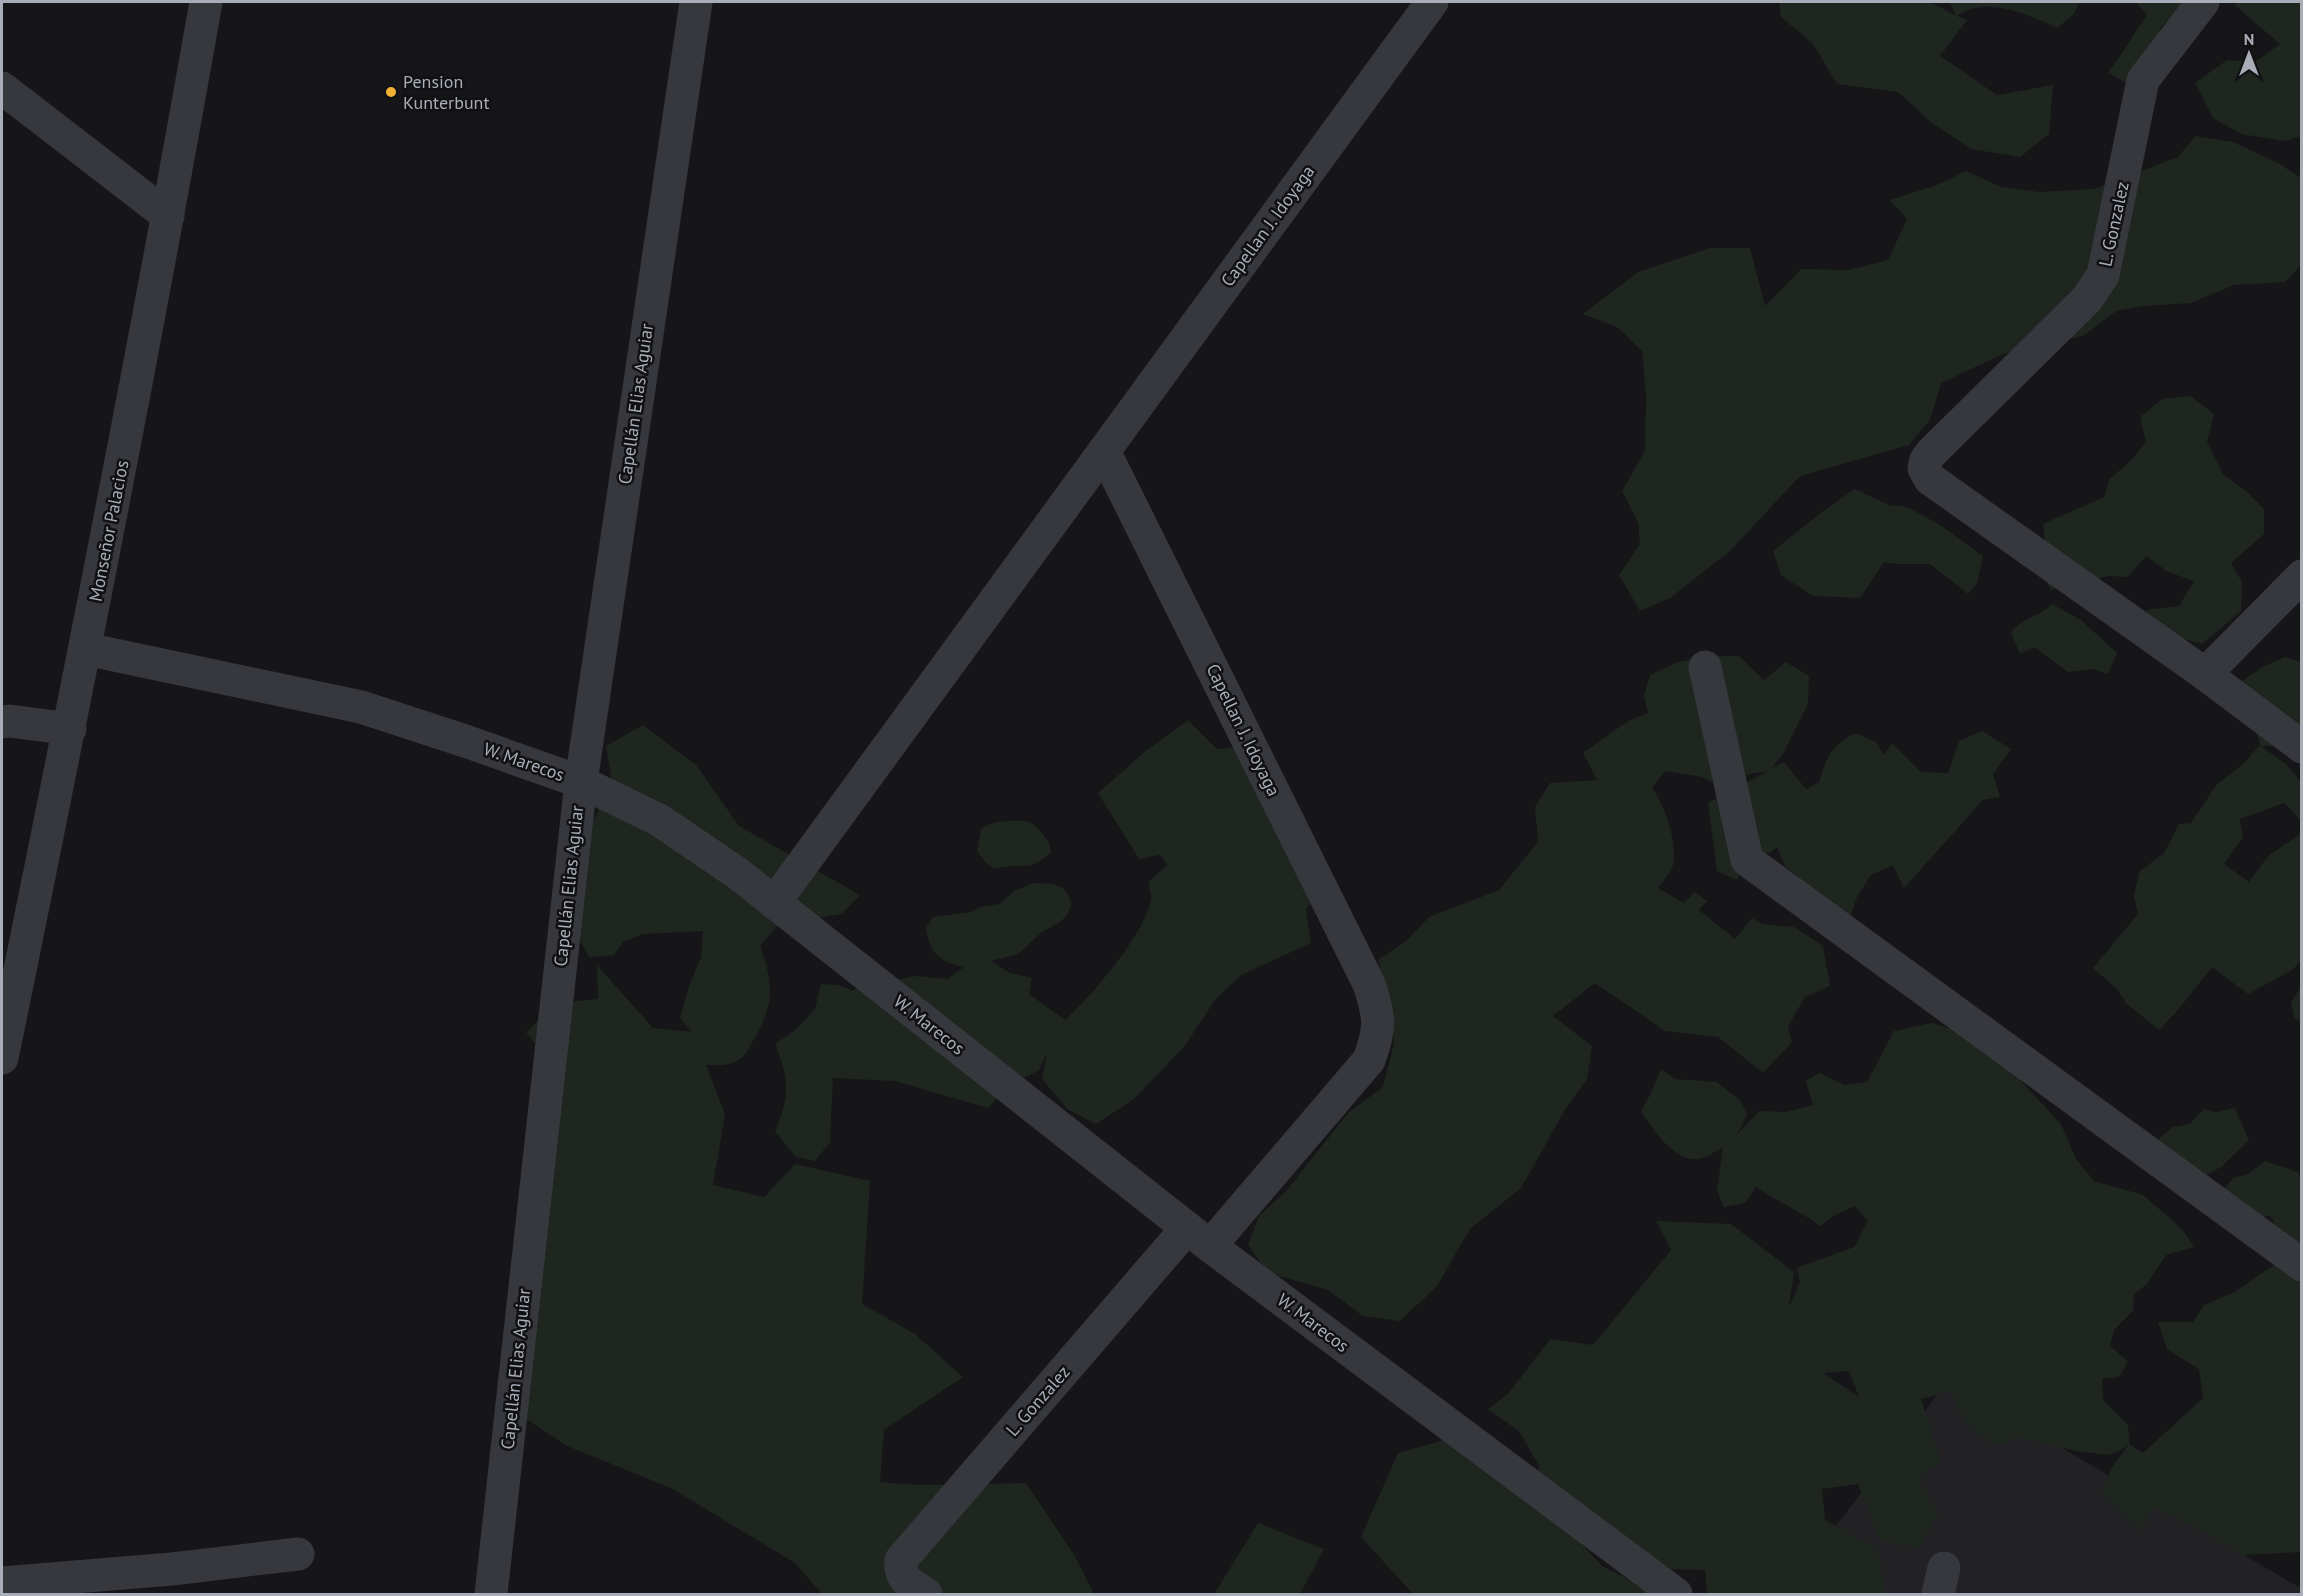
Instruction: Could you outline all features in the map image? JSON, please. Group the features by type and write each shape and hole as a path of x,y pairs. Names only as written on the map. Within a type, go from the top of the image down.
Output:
{"street":[{"name":"Monseñor Palacios","path":"2,1058 86,649 206,2"},
{"name":"Capellán Elias Aguiar","path":"491,1594 581,782 696,2"},
{"name":"Capellan J. Idoyaga","path":"774,903 1432,2"},
{"name":"L. Gonzalez","path":"2203,2 2143,80 2103,275 2087,299 1931,453 1924,468 1930,479 2205,674"},
{"path":"2,88 168,216"},
{"name":"Capellan J. Idoyaga","path":"1104,451 1369,984 1378,1011"},
{"path":"2301,576 2205,674 2301,747"},
{"name":"W. Marecos","path":"86,649 361,707 581,782 659,820 737,873 1198,1237 1676,1594"},
{"path":"1705,668 1747,860 2301,1264"},
{"path":"2,722 10,721 70,729"},
{"name":"L. Gonzalez","path":"915,1587 900,1570 901,1560 1198,1237 1369,1060 1378,1036 1378,1011"},
{"path":"2,1583 172,1569 298,1554"}],"shaded area":[{"path":"1779,2 1930,2 1955,15 1950,2 2079,2 2074,14 2057,28 2028,15 2006,9 1985,7 1970,9 1957,16 1967,20 1940,56 1997,95 2053,85 2049,134 2020,157 1971,149 1932,123 1898,92 1837,84 1813,44 1781,17"},
{"path":"2138,2 2184,2 2180,10 2160,28 2161,51 2143,80 2124,82 2108,72 2147,15"},
{"path":"2238,2 2301,2 2301,136 2284,141 2241,134 2213,118 2195,83 2227,60 2255,62 2280,44 2235,5"},
{"path":"2195,136 2233,142 2278,163 2301,178 2301,265 2285,282 2234,285 2191,303 2143,306 2116,311 2083,336 2003,354 1941,383 1930,420 1909,445 1800,476 1730,551 1670,598 1640,611 1619,575 1640,544 1638,523 1622,491 1645,451 1646,396 1642,351 1617,327 1583,314 1638,272 1710,248 1750,248 1765,306 1801,269 1849,270 1888,260 1907,219 1890,200 1937,185 1966,171 2001,187 2039,192 2094,189 2178,157"},
{"path":"2190,396 2214,414 2207,442 2223,474 2246,491 2264,509 2264,534 2231,563 2242,582 2241,611 2202,644 2165,634 2146,610 2179,606 2194,581 2168,572 2146,556 2128,577 2108,576 2051,590 2043,574 2046,555 2043,524 2104,497 2109,480 2133,458 2146,442 2140,417 2162,399"},
{"path":"1855,489 1889,505 1907,507 1940,525 1983,556 1977,583 1968,594 1930,564 1884,562 1860,598 1813,596 1781,575 1773,551"},
{"path":"2052,604 2081,620 2117,653 2108,674 2092,669 2068,672 2034,647 2020,654 2011,633 2020,624"},
{"path":"1713,656 1739,656 1764,680 1786,662 1809,676 1808,704 1784,752 1772,768 1784,762 1806,789 1819,782 1831,752 1841,742 1856,733 1876,742 1884,755 1892,743 1921,772 1948,773 1959,741 1982,731 2011,749 1993,774 2000,797 1983,800 1904,888 1893,865 1871,875 1857,897 1850,917 1829,907 1785,866 1777,847 1770,853 1748,853 1737,880 1717,871 1708,803 1768,771 1739,776 1718,785 1703,777 1666,771 1652,787 1670,826 1674,859 1671,871 1658,888 1684,903 1695,892 1707,901 1699,910 1735,939 1752,918 1762,924 1794,927 1823,946 1830,986 1805,997 1788,1026 1792,1042 1763,1073 1718,1037 1665,1031 1595,983 1553,1016 1592,1046 1587,1079 1566,1108 1521,1188 1470,1229 1437,1286 1400,1321 1363,1316 1328,1290 1268,1273 1248,1245 1259,1216 1286,1191 1349,1112 1383,1087 1394,1044 1390,1003 1378,960 1406,941 1429,917 1499,890 1538,842 1535,807 1550,783 1597,780 1583,753 1628,721 1648,713 1644,696 1650,675 1678,662"},
{"path":"2285,657 2301,662 2301,728 2284,746 2261,746 2286,764 2301,782 2301,821 2284,803 2240,819 2243,837 2224,864 2249,882 2268,856 2301,833 2301,961 2292,970 2248,994 2212,967 2159,1030 2126,1003 2117,989 2093,968 2138,914 2134,896 2139,872 2164,853 2179,824 2191,823 2217,784 2243,764 2260,745 2241,682 2262,667"},
{"path":"1188,720 1217,749 1240,747 1327,884 1306,909 1311,943 1241,975 1215,1000 1184,1047 1133,1100 1096,1124 1067,1109 1042,1079 1047,1053 1039,1070 1008,1087 988,1108 895,1081 833,1078 830,1142 815,1161 796,1157 775,1132 786,1097 786,1078 775,1044 794,1031 815,1009 821,984 838,985 854,991 864,975 895,980 916,976 947,979 964,967 949,963 933,950 926,928 933,917 972,912 980,907 1000,904 1014,891 1033,883 1053,884 1063,888 1069,896 1071,905 1067,915 1041,933 1018,954 991,961 1010,973 1032,978 1029,994 1065,1020 1089,996 1138,931 1151,900 1148,882 1168,865 1160,855 1139,859 1098,793 1147,750"},
{"path":"643,725 696,765 739,826 860,895 842,914 778,925 760,946 770,983 769,1004 761,1026 747,1052 737,1061 728,1064 706,1065 725,1114 713,1185 764,1197 795,1164 870,1181 862,1304 915,1334 963,1377 884,1430 880,1482 917,1485 1026,1483 1073,1553 1094,1594 822,1594 795,1563 671,1488 567,1446 511,1409 550,1063 526,1032 556,1003 598,999 597,965 653,1028 692,1032 680,1018 689,986 701,957 703,931 642,934 623,942 614,955 589,957 573,928 579,851 612,782 606,746"},
{"path":"1024,821 1033,824 1047,840 1051,852 1030,865 994,869 977,851 981,829 998,822"},
{"path":"2301,987 2301,1021 2294,1018 2291,1002"},
{"path":"1932,1023 1982,1039 2061,1124 2076,1159 2094,1181 2143,1195 2182,1229 2194,1247 2166,1255 2147,1284 2134,1294 2133,1311 2114,1330 2110,1346 2128,1361 2119,1377 2102,1379 2103,1400 2128,1425 2130,1445 2143,1453 2203,1398 2199,1369 2167,1349 2158,1322 2193,1322 2204,1305 2235,1292 2266,1270 2291,1257 2301,1261 2301,1552 2243,1555 2192,1525 2155,1508 2138,1530 2102,1495 2112,1467 2128,1446 2110,1455 2076,1451 2017,1437 1999,1445 1980,1435 1968,1424 1951,1391 1921,1399 1941,1461 1919,1479 1937,1515 1919,1548 1881,1541 1858,1484 1822,1489 1825,1520 1877,1548 1886,1594 1707,1594 1705,1570 1666,1569 1560,1521 1602,1566 1658,1594 1413,1594 1361,1537 1398,1453 1463,1435 1535,1493 1539,1466 1519,1431 1488,1409 1509,1393 1550,1339 1593,1345 1671,1250 1656,1221 1731,1224 1794,1272 1789,1307 1800,1282 1796,1268 1854,1247 1868,1221 1855,1206 1833,1216 1820,1226 1756,1187 1745,1203 1724,1207 1717,1191 1723,1148 1700,1159 1680,1155 1664,1142 1641,1111 1661,1069 1675,1079 1717,1082 1740,1100 1747,1114 1734,1138 1759,1111 1786,1112 1813,1105 1806,1081 1819,1073 1844,1085 1867,1082 1894,1031","holes":["1849,1371 1859,1397 1823,1373"]},
{"path":"2235,1108 2249,1140 2221,1167 2200,1178 2157,1140 2173,1127 2190,1124 2204,1109 2216,1112"},
{"path":"2265,1161 2297,1172 2301,1177 2301,1242 2282,1238 2270,1215 2243,1223 2224,1189 2234,1177 2247,1175"},
{"path":"1948,1381 2302,1589 2301,1594 1783,1594"},
{"path":"1258,1523 1324,1549 1300,1594 1214,1594"}],"place":[{"name":"Pension Kunterbunt","path":"391,92"}]}
